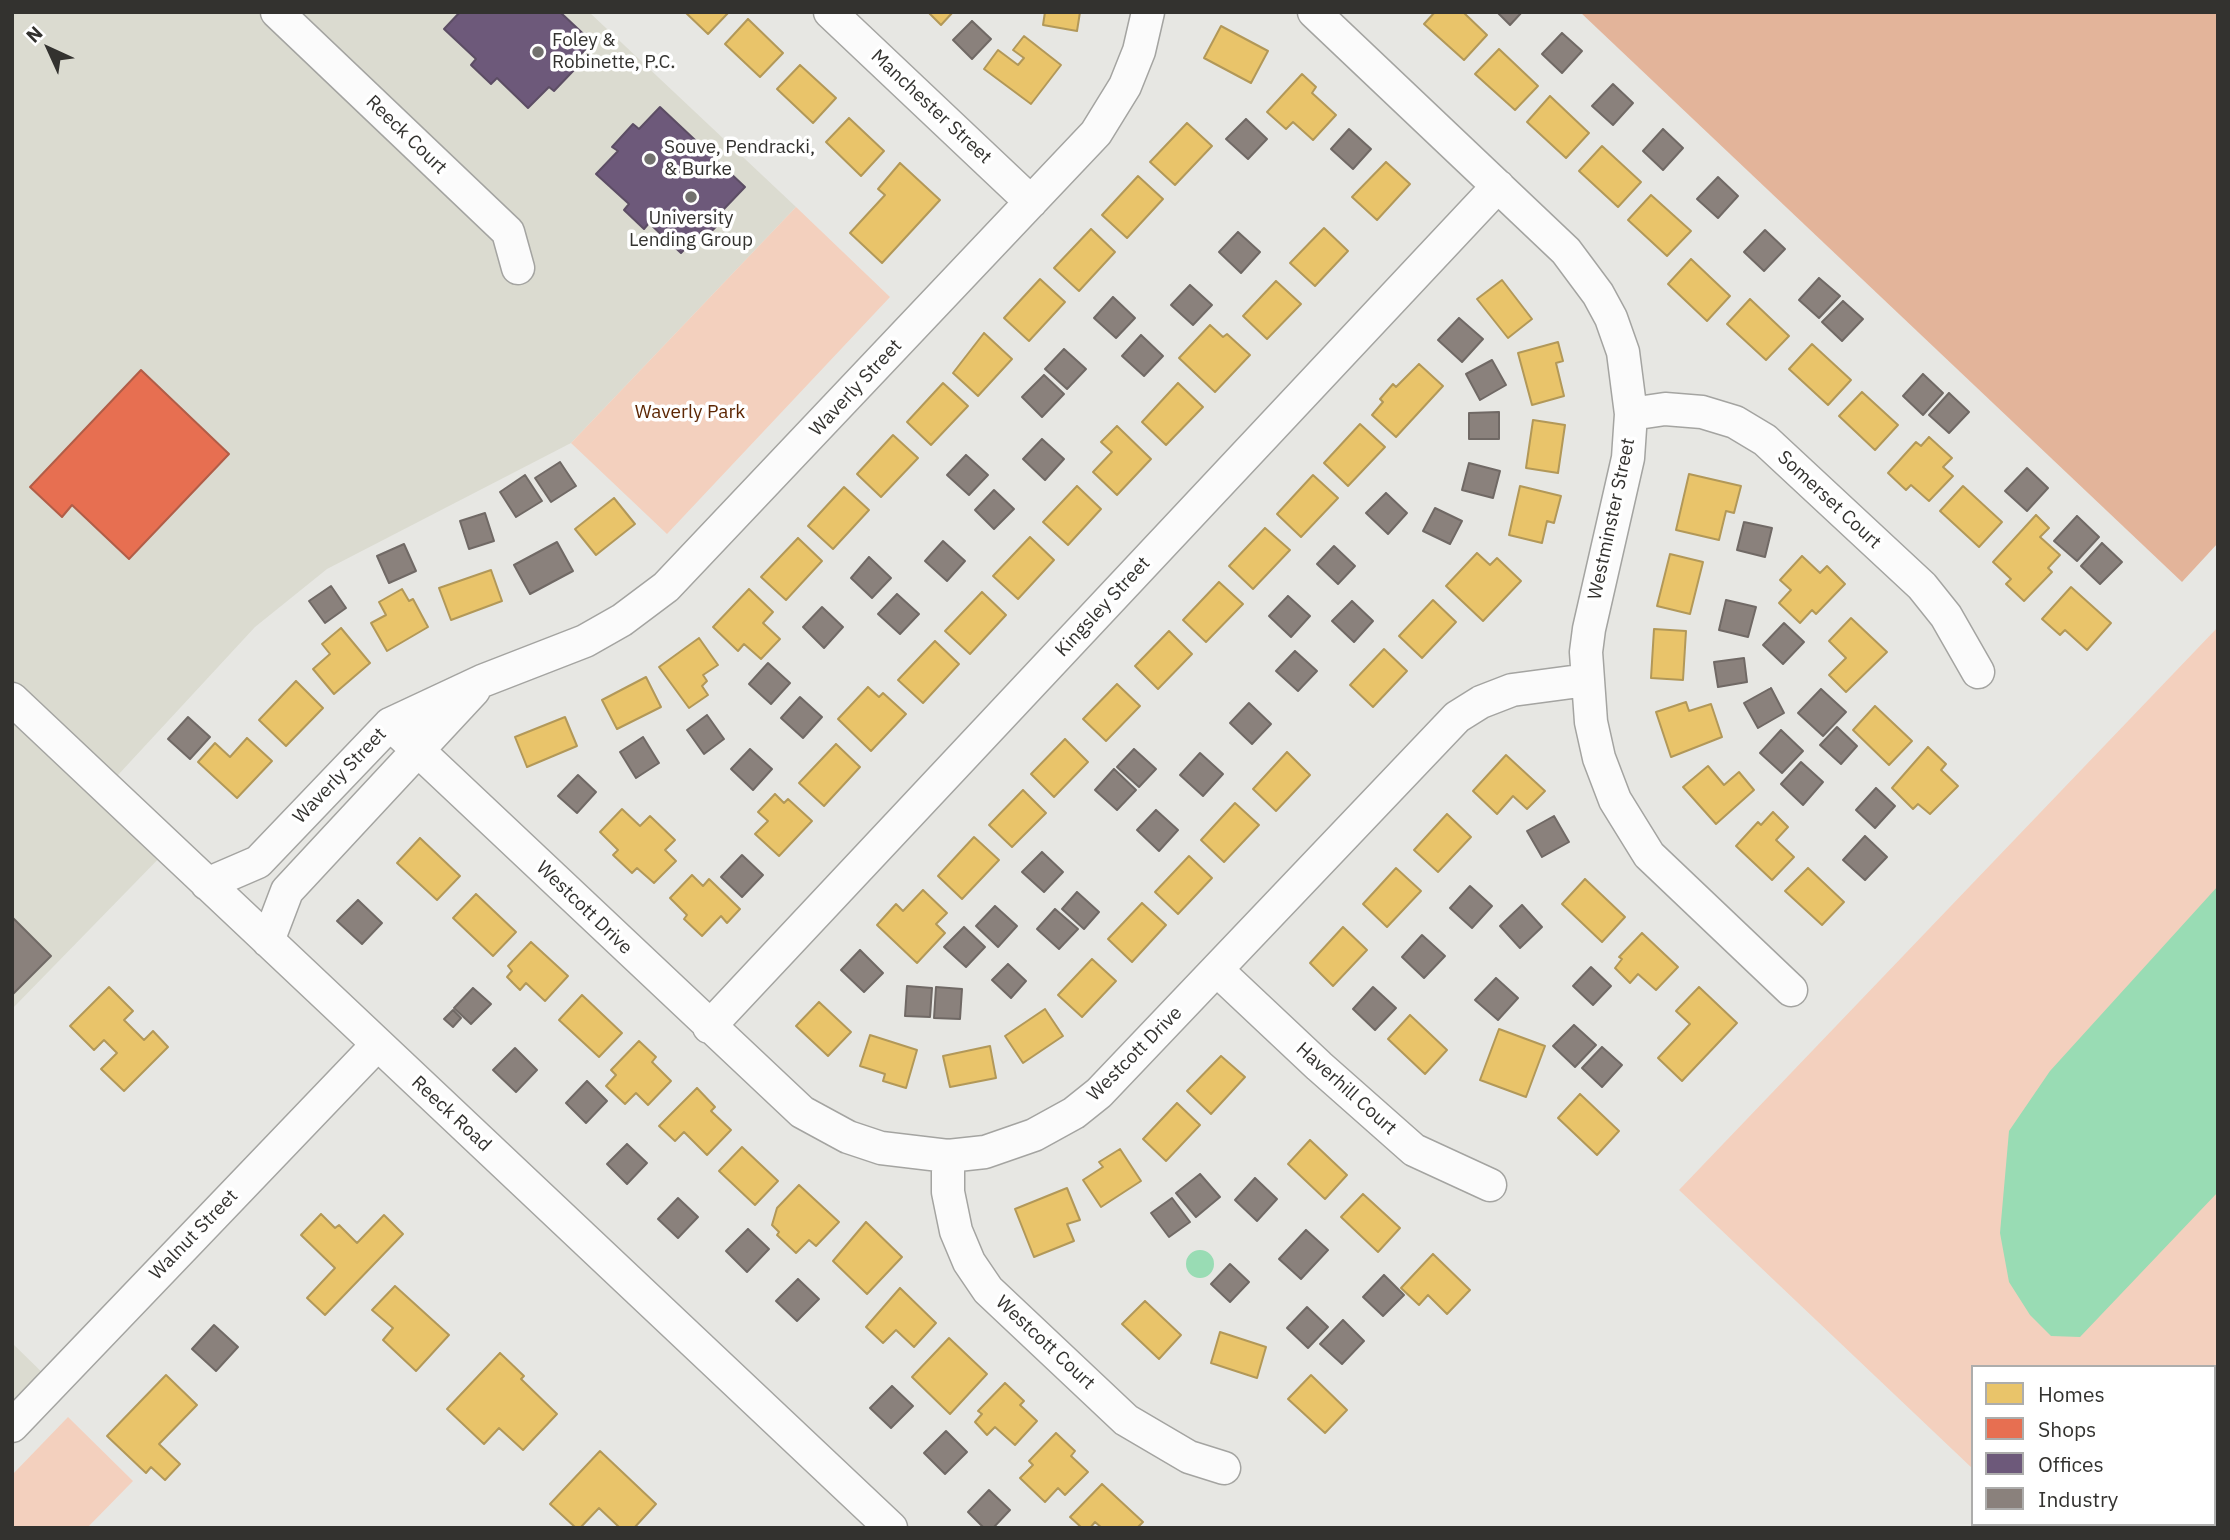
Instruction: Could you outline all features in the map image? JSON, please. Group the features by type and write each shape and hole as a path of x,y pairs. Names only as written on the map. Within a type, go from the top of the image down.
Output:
{"street":[{"name":"Reeck Court","path":"277,12 508,232 518,268"},
{"name":"Manchester Street","path":"830,12 1031,202"},
{"name":"Waverly Street","path":"207,884 258,862 390,724 482,681 585,641 622,620 666,587 1096,133 1112,110 1139,51 1148,12"},
{"name":"Westminster Street","path":"1314,12 1566,251 1598,294 1623,352 1631,414 1628,458 1589,629 1587,680 1598,758 1615,800 1633,832 1668,875 1791,990"},
{"name":"Kingsley Street","path":"709,1027 1498,186"},
{"name":"Somerset Court","path":"1631,414 1665,409 1702,412 1735,422 1765,440 1922,586 1946,616 1978,671"},
{"name":"Westcott Drive","path":"390,724 781,1095 824,1125 881,1148 948,1156 985,1152 1034,1135 1074,1113 1099,1093 1457,717 1481,702 1512,690 1587,680"},
{"name":"Waverly Street","path":"268,941 287,891 420,751 482,681"},
{"name":"Reeck Road","path":"12,699 891,1528"},
{"name":"Haverhill Court","path":"1218,971 1414,1150 1490,1185"},
{"name":"Walnut Street","path":"12,1426 377,1045"},
{"name":"Westcott Court","path":"948,1156 948,1192 956,1231 969,1262 988,1290 1126,1420 1189,1457 1224,1468"}],"shaded area":[{"path":"12,12 589,12 796,207 571,443 327,569 255,627 106,788 169,848 12,1009"},
{"path":"1580,12 2218,12 2218,543 2182,582"},
{"path":"2218,886 2218,1192 2080,1337 2051,1336 2030,1315 2009,1282 2000,1233 2009,1131 2050,1071"},
{"path":"1200,1250 1210,1254 1214,1264 1210,1274 1200,1278 1190,1274 1186,1264 1190,1254"},
{"path":"12,1343 53,1383 12,1426"}],"green space":[{"name":"Waverly Park","path":"796,207 890,297 667,534 571,443"},
{"path":"2218,627 2218,1528 2032,1526 2216,1526 2216,1365 1971,1365 1971,1467 1679,1190"},
{"path":"68,1417 133,1481 87,1528 12,1528 12,1475"}],"building: Homes":[{"path":"685,12 729,12 708,34"},
{"path":"928,12 953,12 941,25"},
{"path":"1045,12 1080,12 1077,31 1043,25"},
{"path":"1435,12 1463,12 1487,35 1464,60 1424,24"},
{"path":"748,19 783,53 760,77 725,44"},
{"path":"1221,26 1268,51 1251,83 1204,58"},
{"path":"1024,36 1061,65 1031,104 984,69 998,50 1018,65 1024,58 1013,50"},
{"path":"1499,49 1538,86 1515,110 1475,74"},
{"path":"800,65 836,98 813,123 777,89"},
{"path":"1302,74 1316,87 1312,93 1336,115 1313,140 1293,122 1286,129 1267,112"},
{"path":"1550,96 1589,133 1566,158 1527,122"},
{"path":"849,118 884,151 861,176 826,142"},
{"path":"1187,123 1212,146 1175,185 1150,162"},
{"path":"1602,146 1641,182 1618,207 1579,171"},
{"path":"1386,162 1410,184 1377,220 1352,197"},
{"path":"900,163 940,200 882,263 850,233 885,195 878,189"},
{"path":"1138,176 1163,199 1127,238 1102,215"},
{"path":"1651,195 1691,231 1667,256 1628,220"},
{"path":"1324,228 1348,251 1315,286 1290,263"},
{"path":"1091,229 1115,252 1079,291 1054,268"},
{"path":"1691,259 1730,296 1707,321 1668,284"},
{"path":"1040,279 1065,302 1029,341 1004,318"},
{"path":"1502,280 1532,319 1508,338 1477,299"},
{"path":"1276,281 1301,304 1267,339 1243,316"},
{"path":"1750,299 1789,336 1766,360 1727,324"},
{"path":"1210,325 1223,337 1227,334 1250,355 1215,392 1179,358"},
{"path":"984,333 1012,359 978,396 953,373"},
{"path":"1558,342 1563,361 1556,363 1564,396 1532,405 1518,353"},
{"path":"1812,344 1851,380 1828,405 1789,369"},
{"path":"1419,364 1443,386 1396,437 1372,415 1383,402 1380,399 1393,384 1396,387"},
{"path":"943,383 968,406 931,445 907,422"},
{"path":"1178,383 1203,407 1166,445 1142,422"},
{"path":"1862,392 1898,425 1875,450 1839,416"},
{"path":"1533,420 1565,425 1558,473 1526,468"},
{"path":"1360,424 1385,447 1348,486 1324,463"},
{"path":"1117,426 1151,459 1117,495 1093,472 1112,452 1101,442"},
{"path":"893,435 918,458 881,497 857,474"},
{"path":"1929,437 1952,458 1943,467 1953,476 1929,501 1911,485 1906,490 1888,473 1916,442 1921,446"},
{"path":"1689,474 1741,486 1734,513 1726,511 1719,540 1676,530"},
{"path":"1313,475 1338,498 1301,537 1277,514"},
{"path":"1077,486 1101,509 1068,545 1043,522"},
{"path":"1520,486 1561,496 1554,523 1547,521 1542,543 1509,535"},
{"path":"1963,486 2002,522 1979,547 1940,511"},
{"path":"844,487 869,510 833,549 808,526"},
{"path":"614,498 635,524 596,555 575,529"},
{"path":"2036,515 2049,528 2040,537 2060,555 2048,568 2052,572 2024,601 2006,584 2011,579 1993,562"},
{"path":"1265,528 1290,550 1253,589 1229,566"},
{"path":"1030,537 1054,560 1018,599 993,576"},
{"path":"798,538 822,561 786,600 761,577"},
{"path":"1477,553 1490,565 1497,558 1521,581 1483,621 1446,586"},
{"path":"1670,554 1703,562 1690,614 1657,606"},
{"path":"1802,556 1820,573 1827,566 1845,584 1816,614 1812,610 1800,623 1779,603 1791,590 1780,580"},
{"path":"491,570 502,601 451,620 439,588"},
{"path":"1219,582 1243,604 1206,642 1183,620"},
{"path":"2071,587 2111,623 2087,650 2065,630 2060,635 2042,619"},
{"path":"402,589 409,601 413,599 428,627 387,651 371,623 386,615 379,602"},
{"path":"749,589 773,612 763,623 780,639 761,659 744,644 738,651 713,627"},
{"path":"982,592 1006,615 970,654 945,631"},
{"path":"1433,600 1456,622 1422,658 1399,636"},
{"path":"1851,618 1887,652 1846,692 1829,675 1846,658 1829,641"},
{"path":"341,628 370,663 334,694 313,669 330,654 322,644"},
{"path":"1654,629 1686,631 1683,680 1651,678"},
{"path":"1169,631 1192,654 1158,689 1135,666"},
{"path":"699,638 718,665 703,675 707,681 702,686 708,695 689,708 659,667"},
{"path":"935,641 959,664 923,703 898,680"},
{"path":"1384,649 1407,671 1373,707 1350,685"},
{"path":"646,677 661,707 617,729 602,700"},
{"path":"296,681 323,708 286,746 259,720"},
{"path":"1117,684 1140,706 1106,741 1083,719"},
{"path":"868,687 879,697 883,693 906,714 871,751 838,719"},
{"path":"1686,702 1689,711 1711,704 1722,737 1671,757 1656,712"},
{"path":"1875,706 1912,741 1889,765 1853,730"},
{"path":"565,717 577,746 527,767 515,737"},
{"path":"247,738 272,761 237,798 198,762 215,743 230,757"},
{"path":"1065,739 1088,762 1054,797 1031,774"},
{"path":"836,744 860,767 824,806 799,783"},
{"path":"1928,747 1946,764 1941,770 1958,786 1930,814 1918,804 1913,809 1892,788"},
{"path":"1287,752 1310,775 1276,811 1253,789"},
{"path":"1506,755 1545,791 1527,809 1513,796 1497,814 1473,791"},
{"path":"1708,766 1724,785 1739,772 1754,790 1716,824 1683,787"},
{"path":"1023,790 1046,813 1012,847 989,825"},
{"path":"775,794 784,803 788,799 812,821 779,856 755,834 768,821 758,812"},
{"path":"1235,803 1259,825 1224,862 1201,840"},
{"path":"622,809 640,826 650,816 675,840 665,850 676,861 654,883 637,868 632,873 613,855 618,850 600,832"},
{"path":"1773,812 1788,827 1776,840 1794,857 1772,880 1736,846 1758,822 1761,825"},
{"path":"1447,814 1471,837 1438,872 1414,850"},
{"path":"974,837 999,860 962,899 938,876"},
{"path":"420,838 460,876 437,900 397,863"},
{"path":"1189,856 1212,878 1178,914 1155,892"},
{"path":"1396,868 1421,891 1387,927 1363,904"},
{"path":"1808,868 1844,902 1822,925 1785,891"},
{"path":"692,875 703,886 709,879 740,909 727,923 721,916 702,936 684,919 687,915 670,898"},
{"path":"1585,879 1625,917 1602,942 1562,904"},
{"path":"923,890 947,913 936,924 945,933 917,963 877,925 896,904 903,911"},
{"path":"476,894 516,932 493,956 453,918"},
{"path":"1142,903 1166,925 1132,962 1108,939"},
{"path":"1343,927 1367,950 1333,986 1310,963"},
{"path":"1642,933 1678,967 1656,990 1638,974 1630,983 1615,968 1622,959 1619,957"},
{"path":"531,942 568,976 545,1001 526,983 520,990 507,977 512,971 508,966"},
{"path":"1092,959 1116,981 1082,1017 1058,995"},
{"path":"109,987 133,1011 124,1020 144,1040 153,1031 168,1047 124,1091 101,1069 117,1053 104,1040 94,1050 70,1026"},
{"path":"1699,987 1737,1023 1682,1081 1658,1058 1690,1024 1676,1011"},
{"path":"582,995 622,1033 599,1057 559,1020"},
{"path":"819,1002 851,1032 828,1056 796,1026"},
{"path":"1045,1009 1063,1036 1023,1063 1005,1036"},
{"path":"1410,1015 1447,1050 1425,1074 1388,1039"},
{"path":"1499,1029 1545,1046 1526,1097 1480,1080"},
{"path":"870,1035 917,1050 906,1088 883,1081 885,1074 860,1066"},
{"path":"639,1041 656,1057 652,1062 671,1081 648,1105 636,1093 625,1104 606,1086 616,1075 611,1070"},
{"path":"990,1046 996,1078 950,1087 943,1056"},
{"path":"1221,1056 1245,1077 1211,1114 1187,1091"},
{"path":"697,1088 715,1107 711,1111 731,1130 707,1155 684,1132 675,1141 659,1126"},
{"path":"1580,1094 1619,1131 1597,1155 1558,1118"},
{"path":"1177,1103 1200,1125 1166,1161 1143,1139"},
{"path":"1310,1140 1347,1175 1325,1199 1288,1164"},
{"path":"742,1147 778,1181 755,1205 719,1171"},
{"path":"1120,1149 1141,1181 1101,1207 1083,1180 1103,1167 1099,1162"},
{"path":"799,1185 839,1222 816,1246 809,1240 796,1253 777,1235 779,1232 772,1225 777,1208"},
{"path":"1067,1188 1080,1220 1067,1224 1074,1241 1034,1257 1015,1209"},
{"path":"1363,1194 1400,1228 1378,1252 1341,1217"},
{"path":"321,1214 335,1228 339,1225 357,1243 384,1215 403,1234 325,1315 307,1298 335,1268 301,1235"},
{"path":"866,1222 902,1257 867,1294 833,1261"},
{"path":"1433,1254 1470,1290 1447,1314 1428,1295 1419,1305 1401,1288"},
{"path":"395,1286 449,1335 416,1371 383,1340 393,1328 372,1310"},
{"path":"900,1288 936,1323 914,1347 896,1330 883,1343 866,1327"},
{"path":"1145,1301 1181,1335 1159,1359 1122,1324"},
{"path":"1220,1332 1266,1347 1257,1378 1211,1363"},
{"path":"949,1338 987,1374 950,1414 912,1377"},
{"path":"500,1353 524,1376 521,1379 557,1414 523,1450 499,1428 484,1444 447,1409"},
{"path":"166,1375 197,1405 159,1444 180,1464 165,1480 151,1467 146,1473 107,1436"},
{"path":"1311,1375 1347,1410 1325,1433 1288,1399"},
{"path":"1005,1383 1024,1401 1020,1405 1037,1421 1015,1445 995,1427 987,1435 975,1422 982,1414 978,1411"},
{"path":"1056,1433 1075,1451 1071,1456 1088,1472 1065,1495 1058,1488 1045,1502 1020,1478 1033,1465 1029,1461"},
{"path":"600,1451 656,1504 634,1528 620,1528 599,1508 580,1528 576,1528 550,1504"},
{"path":"1102,1484 1143,1522 1137,1528 1102,1528 1095,1522 1090,1528 1082,1528 1070,1517"}],"building: Shops":[{"path":"141,370 229,454 129,559 72,505 62,517 30,487"}],"building: Offices":[{"path":"460,12 560,12 592,42 571,65 575,69 554,91 549,87 528,108 497,78 491,84 471,65 476,59 444,29"},
{"path":"660,107 745,187 723,210 728,214 707,236 702,231 681,253 649,223 644,229 624,210 629,204 596,174 618,151 612,147 633,124 639,129"}],"building: Industry":[{"path":"1497,12 1522,12 1510,25"},
{"path":"972,21 991,39 972,59 953,40"},
{"path":"1562,33 1582,51 1562,73 1542,54"},
{"path":"1613,84 1633,103 1613,125 1592,106"},
{"path":"1246,119 1267,139 1248,159 1226,139"},
{"path":"1349,129 1371,149 1353,169 1331,149"},
{"path":"1663,129 1683,148 1663,170 1643,151"},
{"path":"1718,177 1738,196 1718,218 1697,199"},
{"path":"1765,230 1785,249 1764,271 1744,252"},
{"path":"1238,232 1260,252 1241,273 1219,252"},
{"path":"1819,278 1840,296 1819,318 1799,300"},
{"path":"1190,285 1212,305 1193,325 1171,305"},
{"path":"1113,297 1135,318 1116,338 1094,318"},
{"path":"1843,301 1863,319 1842,341 1822,322"},
{"path":"1459,318 1483,339 1462,362 1438,340"},
{"path":"1141,335 1163,356 1144,376 1122,356"},
{"path":"1064,349 1086,369 1067,389 1045,369"},
{"path":"1492,360 1506,385 1480,400 1466,374"},
{"path":"1923,374 1943,393 1923,415 1903,396"},
{"path":"1044,375 1064,394 1042,417 1022,397"},
{"path":"1949,393 1969,412 1949,433 1929,415"},
{"path":"1499,412 1499,439 1469,439 1469,413"},
{"path":"1042,439 1064,459 1045,480 1023,459"},
{"path":"966,455 988,475 969,495 947,475"},
{"path":"560,462 576,486 551,502 535,478"},
{"path":"1469,463 1500,471 1493,498 1462,490"},
{"path":"2027,468 2048,488 2027,511 2005,491"},
{"path":"525,475 542,501 516,517 500,492"},
{"path":"994,490 1014,509 994,529 975,510"},
{"path":"1386,493 1407,513 1388,534 1366,513"},
{"path":"1435,508 1462,521 1450,544 1423,531"},
{"path":"485,513 494,541 469,549 460,521"},
{"path":"2077,516 2099,537 2077,561 2054,541"},
{"path":"1744,522 1772,528 1765,557 1737,550"},
{"path":"943,541 965,561 947,581 925,561"},
{"path":"557,542 573,571 530,594 514,565"},
{"path":"2102,543 2122,562 2100,584 2081,566"},
{"path":"404,544 416,571 389,583 377,556"},
{"path":"1334,546 1355,566 1338,584 1317,564"},
{"path":"869,557 891,578 872,598 851,578"},
{"path":"331,586 346,608 325,623 309,601"},
{"path":"897,594 919,614 900,634 878,614"},
{"path":"1288,596 1310,616 1291,637 1269,616"},
{"path":"1726,600 1756,607 1748,637 1719,630"},
{"path":"1352,601 1373,621 1354,642 1332,621"},
{"path":"822,607 843,627 824,648 803,627"},
{"path":"1784,623 1804,642 1783,664 1763,645"},
{"path":"1295,651 1317,671 1298,691 1276,671"},
{"path":"1744,658 1747,682 1718,687 1714,662"},
{"path":"768,663 790,683 771,704 749,684"},
{"path":"1771,688 1784,713 1758,728 1744,703"},
{"path":"1821,689 1846,712 1823,736 1798,713"},
{"path":"800,697 822,717 803,738 781,718"},
{"path":"1249,703 1271,724 1252,744 1230,723"},
{"path":"707,715 724,739 704,754 687,730"},
{"path":"188,717 210,737 190,759 168,739"},
{"path":"1837,727 1857,746 1841,764 1820,745"},
{"path":"1781,730 1803,751 1782,773 1760,753"},
{"path":"643,737 659,763 636,778 620,752"},
{"path":"750,749 772,769 753,790 731,769"},
{"path":"1134,749 1156,769 1139,787 1117,767"},
{"path":"1200,753 1223,774 1203,796 1180,775"},
{"path":"1801,762 1823,782 1803,805 1781,784"},
{"path":"1114,769 1136,790 1117,810 1095,790"},
{"path":"578,775 596,792 577,813 558,796"},
{"path":"1876,788 1895,806 1875,828 1856,810"},
{"path":"1156,810 1178,830 1159,851 1137,830"},
{"path":"1554,816 1569,842 1542,857 1527,831"},
{"path":"1865,836 1887,857 1865,880 1843,860"},
{"path":"1042,852 1063,872 1044,892 1022,872"},
{"path":"742,855 763,875 742,897 721,877"},
{"path":"1470,886 1492,906 1472,928 1450,908"},
{"path":"1077,892 1099,912 1084,929 1062,909"},
{"path":"358,900 382,923 362,944 337,921"},
{"path":"1522,905 1542,927 1520,948 1500,926"},
{"path":"995,906 1017,926 998,947 976,926"},
{"path":"1055,909 1078,929 1059,949 1037,929"},
{"path":"12,917 51,956 12,995"},
{"path":"964,927 985,947 966,967 944,947"},
{"path":"1422,935 1445,956 1424,978 1402,957"},
{"path":"860,950 883,973 864,992 841,970"},
{"path":"1008,964 1026,981 1011,998 992,980"},
{"path":"1591,967 1611,986 1593,1005 1573,986"},
{"path":"1496,978 1518,998 1498,1020 1475,1000"},
{"path":"907,986 932,988 930,1017 905,1016"},
{"path":"936,987 962,989 960,1019 934,1018"},
{"path":"1373,987 1396,1008 1375,1030 1353,1009"},
{"path":"473,988 491,1004 471,1024 454,1008"},
{"path":"453,1010 461,1018 453,1027 444,1019"},
{"path":"1574,1025 1596,1045 1575,1067 1553,1046"},
{"path":"1602,1047 1622,1065 1602,1087 1582,1068"},
{"path":"515,1048 537,1070 516,1092 493,1070"},
{"path":"587,1081 607,1101 586,1123 566,1103"},
{"path":"627,1144 647,1163 627,1184 607,1164"},
{"path":"1200,1174 1220,1197 1196,1217 1176,1193"},
{"path":"1255,1178 1277,1199 1257,1221 1235,1200"},
{"path":"678,1198 698,1217 678,1238 658,1219"},
{"path":"1172,1198 1190,1222 1169,1237 1151,1213"},
{"path":"748,1229 769,1249 747,1272 726,1251"},
{"path":"1306,1230 1328,1250 1301,1279 1279,1259"},
{"path":"1230,1264 1249,1282 1230,1302 1211,1284"},
{"path":"1384,1275 1404,1295 1383,1316 1363,1297"},
{"path":"798,1279 819,1299 797,1321 776,1301"},
{"path":"1307,1307 1328,1327 1308,1348 1287,1328"},
{"path":"1343,1320 1364,1341 1342,1364 1320,1344"},
{"path":"214,1325 238,1347 216,1371 192,1349"},
{"path":"892,1386 913,1406 891,1428 870,1408"},
{"path":"946,1431 967,1452 945,1474 924,1453"},
{"path":"989,1490 1010,1510 993,1528 984,1528 968,1512"}],"place":[{"name":"Foley & Robinette, P.C.","path":"538,52"},
{"name":"Souve, Pendracki, & Burke","path":"650,159"},
{"name":"University Lending Group","path":"691,197"}]}
